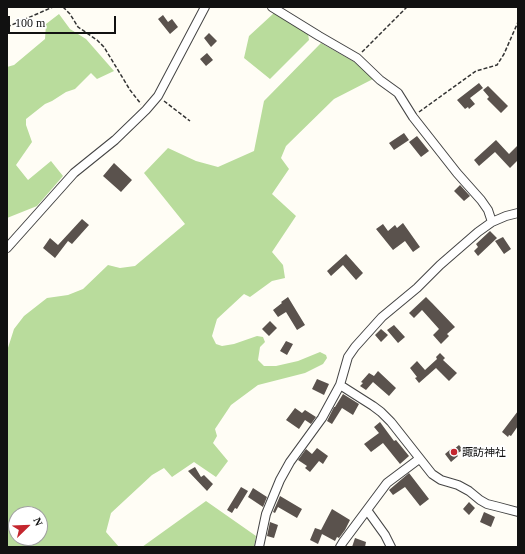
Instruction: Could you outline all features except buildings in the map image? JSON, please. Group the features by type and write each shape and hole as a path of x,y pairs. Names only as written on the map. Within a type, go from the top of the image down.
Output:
{"street":[{"path":"7,248 74,174 115,140 146,110 158,96 205,7"},
{"path":"272,7 357,58 380,80 398,93 412,117 481,200 488,210 492,222"},
{"path":"259,547 266,514 280,480 290,462 322,418 340,385 348,357 355,347 393,307 417,288 440,264 478,232 492,222 518,213"},
{"path":"340,385 381,412 432,474 442,480 458,485 469,491 480,500 499,508 518,512"},
{"path":"340,547 388,483 419,459"},
{"path":"367,510 385,535 391,547"}],"path":[{"path":"7,27 53,7"},
{"path":"63,7 70,14 78,27 98,40 104,47 130,90 146,110"},
{"path":"357,58 407,7"},
{"path":"412,117 476,71 497,65 504,54 518,22"},
{"path":"158,96 190,121"}],"green space":[{"path":"274,13 308,34 309,40 270,79 244,58 249,36"},
{"path":"59,14 70,29 86,39 114,71 97,79 91,73 75,89 66,92 45,104 26,119 26,125 32,142 16,165 28,180 51,161 63,176 37,206 7,218 7,67 14,65 45,39 46,24"},
{"path":"321,43 372,72 373,79 334,99 286,146 281,158 289,169 272,194 296,216 272,252 283,265 285,278 272,281 250,297 244,294 217,319 212,336 216,344 222,346 234,344 257,336 263,337 265,342 260,347 258,360 264,366 276,366 298,361 320,352 326,355 327,358 323,364 305,373 258,385 231,405 215,429 217,436 213,443 228,461 216,477 194,462 172,477 164,468 152,475 111,513 106,532 119,547 7,547 7,351 14,329 24,316 47,298 68,295 83,289 108,265 120,268 135,266 185,224 144,173 168,148 196,161 218,167 254,151 264,101"},
{"path":"206,501 256,536 254,547 142,547"}],"place":[{"name":"諏訪神社","path":"454,452"}]}
